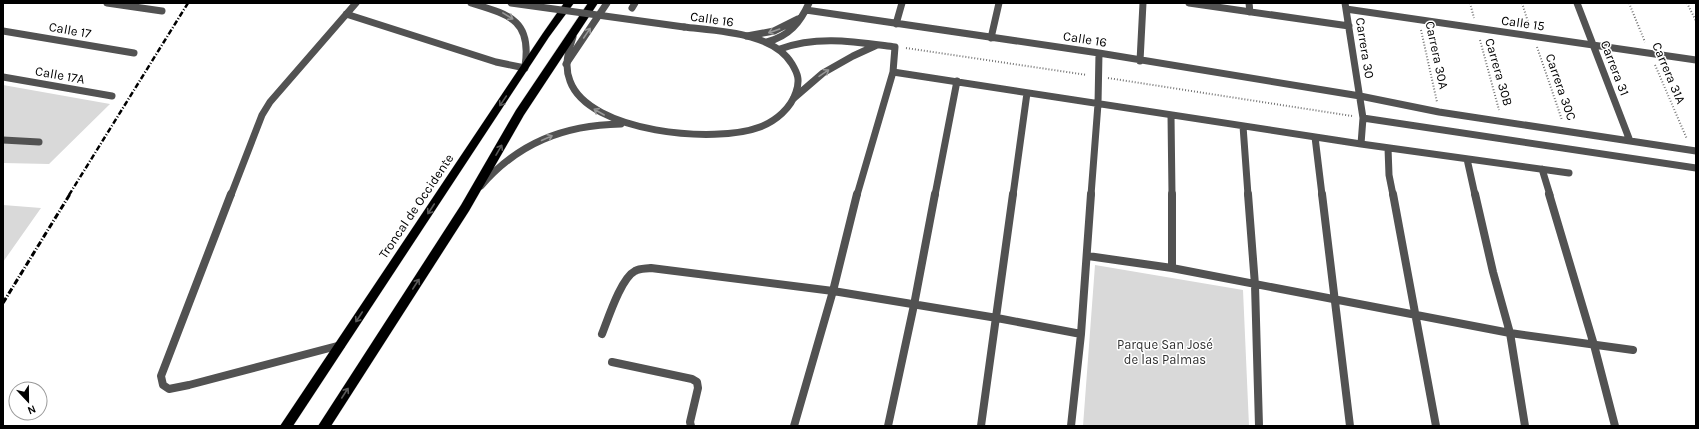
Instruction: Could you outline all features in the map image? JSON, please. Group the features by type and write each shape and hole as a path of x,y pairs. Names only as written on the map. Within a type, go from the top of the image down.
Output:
{"highway":[{"name":"Troncal de Occidente","path":"286,426 546,35 569,3"},
{"path":"324,426 465,208 520,113 593,3"}],"street":[{"path":"107,3 162,11"},
{"path":"341,345 169,389 164,385 161,376 262,115 270,102 356,3"},
{"path":"346,14 496,62 525,68 529,52 525,31 517,22 500,12 471,3"},
{"name":"Calle 16","path":"511,3 746,36 767,42 780,49"},
{"path":"566,64 607,3"},
{"path":"767,42 778,40 787,35 794,28 809,3"},
{"path":"896,24 902,3"},
{"path":"991,38 999,3"},
{"path":"1140,61 1143,3"},
{"path":"1189,3 1349,26"},
{"path":"1249,3 1250,12"},
{"name":"Carrera 31","path":"1577,3 1630,141"},
{"name":"Calle 15","path":"1346,6 1419,20 1696,60"},
{"name":"Carrera 30","path":"1346,6 1363,118 1361,144"},
{"name":"Calle 16","path":"806,10 1099,53 1140,61 1360,96 1439,112 1694,151"},
{"path":"746,36 763,35 776,31 800,18"},
{"path":"575,30 568,51 566,64 568,75 572,87 590,107 614,119 680,133 736,133 761,126 783,112 794,98 822,73 877,45"},
{"name":"Calle 17","path":"3,31 134,53"},
{"path":"794,98 799,80 792,62 780,49 794,43 804,41 845,42 895,47 893,72 862,174 833,291 794,426"},
{"path":"1071,426 1088,256 1098,104 1099,53"},
{"path":"893,72 1361,144 1569,173"},
{"name":"Calle 17A","path":"3,77 112,96"},
{"path":"888,426 914,305 957,81"},
{"path":"981,426 1027,92"},
{"path":"1170,115 1172,268"},
{"path":"1363,118 1696,168"},
{"path":"465,208 484,182 498,168 515,155 534,144 574,129 608,124 636,124"},
{"path":"1243,126 1255,285 1259,426"},
{"path":"1315,137 1336,300 1350,426"},
{"path":"3,140 39,142"},
{"path":"1388,148 1389,175 1410,279 1415,316 1436,426"},
{"path":"1466,159 1493,272 1510,333 1525,426"},
{"path":"1542,169 1594,345 1615,426"},
{"path":"1088,256 1172,268 1415,316 1510,333 1633,350"},
{"path":"602,334 625,281 632,272 639,269 651,268 833,291 997,318 1081,334"},
{"path":"612,362 692,379 697,382 698,388 690,422 691,426"}],"path":[{"name":"Carrera 30B","path":"1470,3 1503,122"},
{"name":"Carrera 30C","path":"1522,3 1566,132"},
{"name":"Carrera 31A","path":"1629,3 1694,151"},
{"path":"1687,3 1696,21"},
{"name":"Carrera 30A","path":"1419,20 1439,112"},
{"path":"895,47 1099,76 1363,118"}],"green space":[{"path":"3,85 110,104 49,164 3,163"},
{"path":"3,205 41,208 3,262"},
{"name":"Parque San José de las Palmas","path":"1095,265 1243,290 1249,426 1083,426"}],"railway":[{"path":"69,195 188,3"},
{"path":"3,303 70,194"}]}
